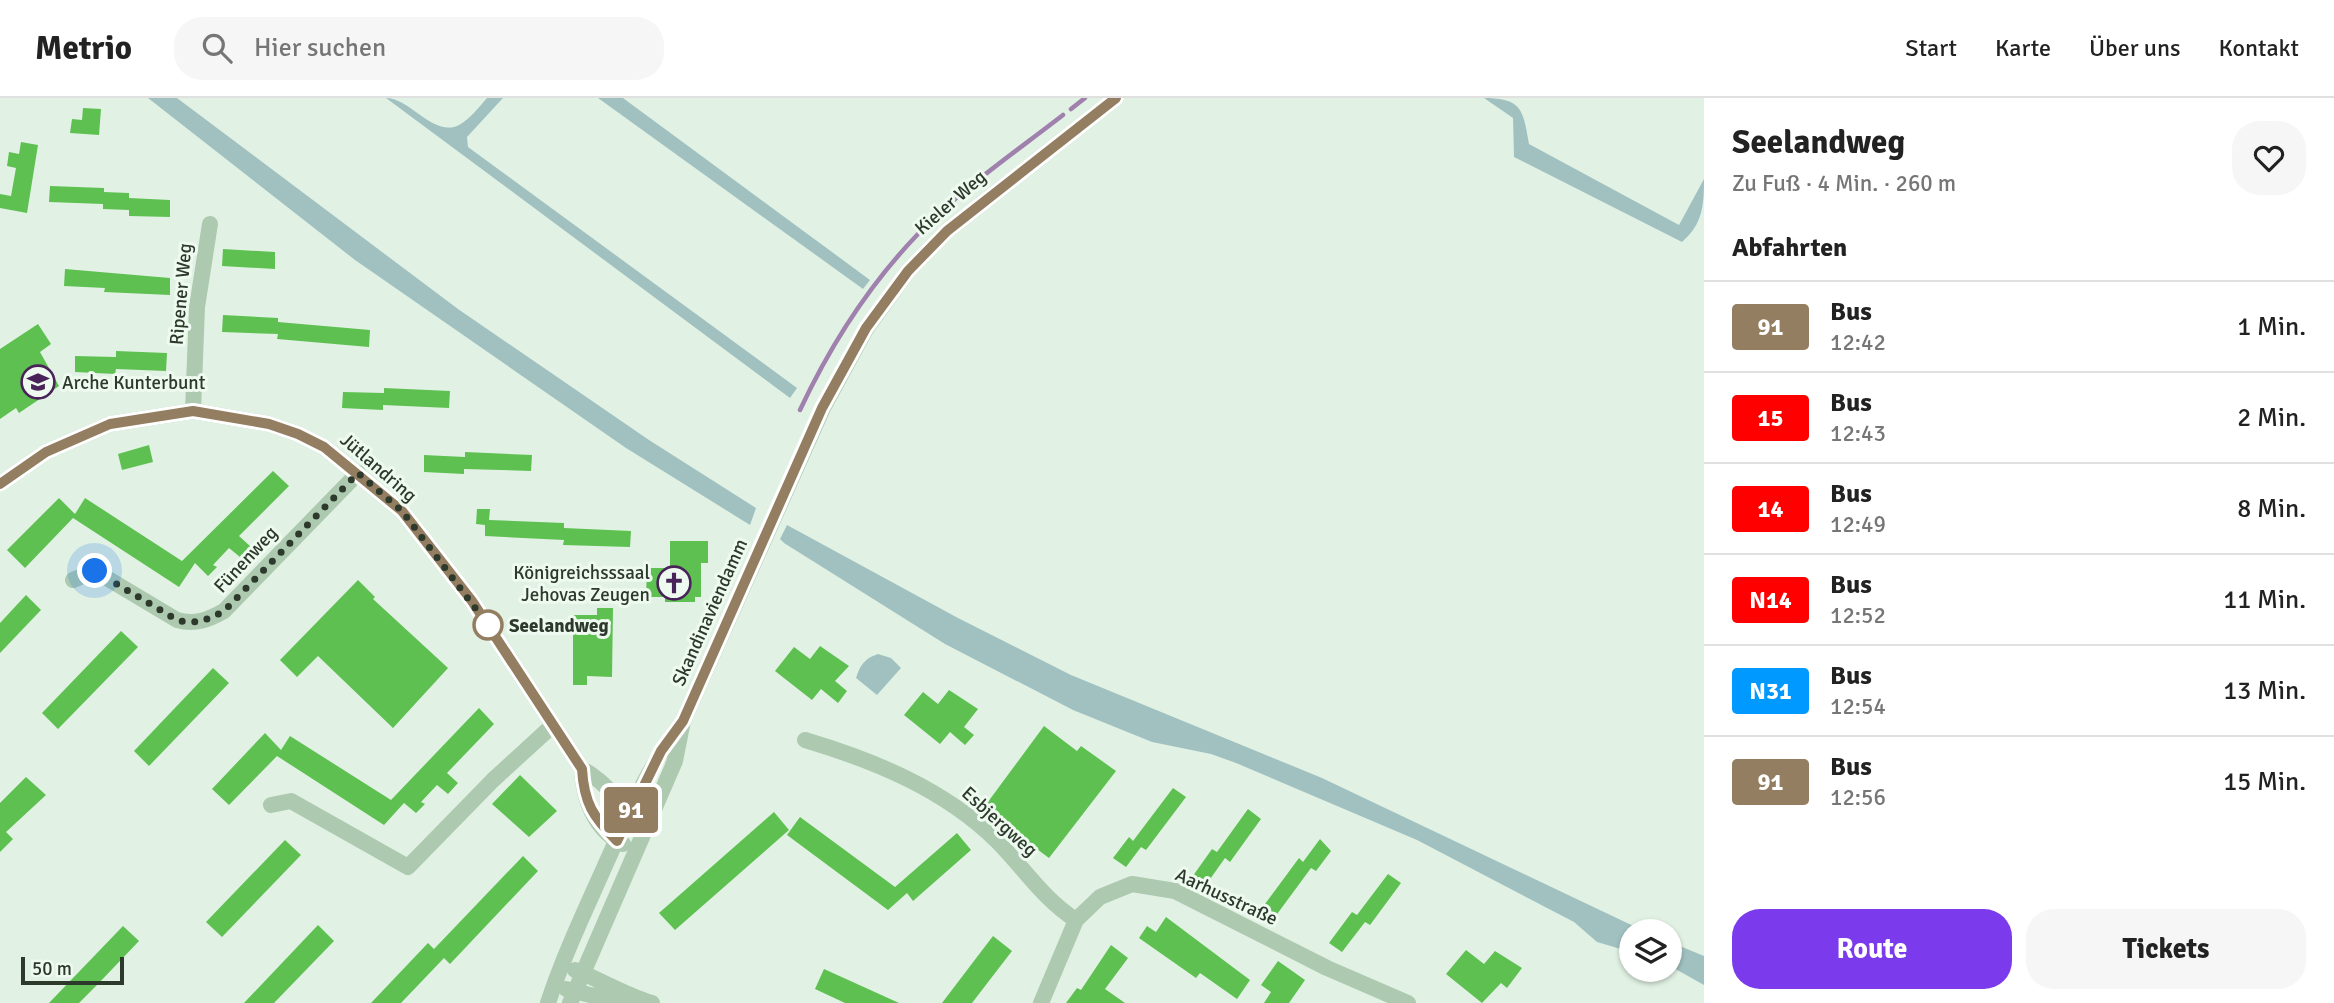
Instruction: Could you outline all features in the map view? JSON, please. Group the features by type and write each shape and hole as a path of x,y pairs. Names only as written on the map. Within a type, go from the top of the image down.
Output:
{"street":[{"name":"Kieler Weg","path":"774,521 837,378 890,293 929,248 966,214 1116,98"},
{"name":"Ripener Weg","path":"193,411 197,307 210,224"},
{"name":"Jütlandring","path":"0,484 46,452 110,424 193,411 269,424 324,447 402,511 472,601 582,769 599,778 630,813 648,821"},
{"name":"Fünenweg","path":"73,580 95,571 177,620 190,624 209,620 224,611 358,473"},
{"name":"Skandinaviendamm","path":"548,1003 561,965 630,813 661,751 683,721 774,521"},
{"name":"Skandinaviendamm","path":"572,997 676,758 683,721"},
{"path":"271,805 292,801 408,867 493,780 552,726"},
{"name":"Esbjergweg","path":"805,740 845,752 939,794 990,835 1060,910 1076,920"},
{"name":"Jütlandring","path":"582,769 583,794 597,821 617,841 635,850"},
{"name":"Aarhusstraße","path":"1041,1003 1076,920 1100,897 1132,884 1166,889 1403,1002"},
{"path":"561,965 612,984 628,996"},
{"path":"554,985 572,997 628,996 652,1003"}],"shaded area":[{"path":"148,98 177,98 458,309 649,440 756,508 750,525 626,448 355,260"},
{"path":"386,98 404,104 431,122 450,128 467,120 487,98 503,98 467,137 468,147 797,388 790,398"},
{"path":"598,98 623,98 870,280 863,289"},
{"path":"1484,98 1507,101 1519,109 1529,144 1679,225 1704,179 1703,206 1694,228 1682,242 1514,157 1513,118"},
{"path":"787,525 958,618 1071,675 1322,778 1619,919 1619,948 1597,942 1574,922 1417,840 1236,763 1211,754 1152,742 1073,710 945,644 780,539"},
{"path":"878,654 891,658 901,668 877,695 856,678 864,663"},
{"path":"1682,947 1704,956 1704,985 1682,973"}],"building":[{"path":"83,108 101,109 99,135 70,133 72,119 82,120"},
{"path":"21,142 38,145 27,213 0,208 0,194 11,196 16,168 7,166 9,152 19,154"},
{"path":"50,186 104,188 104,192 129,193 129,198 170,200 170,217 129,216 129,210 103,209 103,204 49,202"},
{"path":"223,249 275,252 275,269 222,266"},
{"path":"65,269 170,278 170,295 104,292 105,288 64,286"},
{"path":"223,315 278,318 278,322 370,330 369,347 277,339 278,334 222,332"},
{"path":"38,324 51,344 40,352 59,386 19,413 16,408 0,419 0,349"},
{"path":"116,351 167,353 166,371 116,369 115,374 75,372 75,356 116,357"},
{"path":"384,388 450,391 449,408 383,405 383,410 342,408 343,392 384,393"},
{"path":"149,445 153,462 122,470 118,454"},
{"path":"465,452 532,455 531,471 464,469 464,474 424,472 424,455 465,457"},
{"path":"273,471 289,486 239,536 250,546 240,557 229,548 213,565 217,567 208,576 195,563 179,587 73,518 25,568 7,550 59,498 75,514 85,498 182,561"},
{"path":"477,509 490,509 489,520 564,523 564,528 631,531 630,547 563,545 564,540 485,536 485,525 476,524"},
{"name":"Königreichsssaal Jehovas Zeugen","path":"670,541 708,541 708,563 701,563 701,597 695,597 695,602 665,602 665,597 646,597 647,568 670,568"},
{"path":"358,580 375,597 373,599 448,668 393,728 318,656 297,677 280,660"},
{"path":"26,595 41,610 0,653 0,623"},
{"path":"597,608 613,608 612,677 587,676 587,685 573,685 573,615 597,615"},
{"path":"121,631 138,647 58,729 42,713"},
{"path":"820,646 849,666 835,681 847,691 838,703 821,689 812,700 775,671 794,647 810,659"},
{"path":"213,668 229,683 149,766 134,751"},
{"path":"949,690 978,709 964,727 974,735 965,745 950,732 940,744 904,715 923,692 938,704"},
{"path":"479,708 494,724 447,773 458,783 448,794 437,785 421,802 425,804 416,813 404,803 384,825 277,756 229,805 212,789 265,733 281,750 290,736 391,800"},
{"path":"1044,726 1077,751 1081,746 1116,771 1049,858 1026,841 1023,844 982,810"},
{"path":"520,775 557,811 529,837 492,804"},
{"path":"26,777 46,795 6,832 13,839 0,852 0,803"},
{"path":"1173,788 1186,797 1146,850 1141,847 1126,867 1113,858 1129,837 1133,841"},
{"path":"1248,809 1261,819 1230,862 1225,858 1203,889 1190,880 1212,849 1217,852"},
{"path":"774,812 789,830 675,930 659,913"},
{"path":"800,817 895,887 957,833 971,850 913,901 907,893 888,910 787,835"},
{"path":"1320,839 1331,851 1316,871 1311,868 1272,921 1259,912 1299,858 1303,862"},
{"path":"285,840 301,855 222,937 206,922"},
{"path":"523,856 538,871 450,964 444,958 401,1003 371,1003 428,943 434,949"},
{"path":"1388,874 1401,883 1370,925 1365,922 1342,952 1329,943 1352,912 1357,915"},
{"path":"1166,917 1250,980 1237,999 1200,973 1196,978 1139,938 1147,926 1156,932"},
{"path":"318,925 334,941 274,1003 244,1003"},
{"path":"123,926 139,941 96,986 79,1003 49,1003"},
{"path":"993,936 1012,951 972,1003 942,1003"},
{"path":"1111,945 1128,958 1105,989 1125,1003 1066,1003 1077,988 1081,990"},
{"path":"1466,950 1484,964 1495,951 1522,968 1507,988 1501,983 1482,1003 1446,974"},
{"path":"1278,961 1305,980 1289,1003 1264,1003 1271,992 1261,985"},
{"path":"824,969 899,1003 845,1003 815,989"}],"waterway":[{"path":"1071,109 1085,98"},
{"path":"800,410 852,317 900,254 952,202 1063,115"}],"bus line":[{"name":"91","path":"0,484 46,452 110,424 193,411 269,424 324,447 402,511 472,601 582,769 583,794 597,821 617,841 661,751 683,721 822,408 866,328 908,271 947,231 1006,181 1116,98"}],"place":[{"name":"Arche Kunterbunt","path":"38,382"},
{"name":"Königreichsssaal Jehovas Zeugen","path":"674,583"},
{"name":"Seelandweg","path":"488,625"}],"route":[{"path":"95,571 111,577 177,620 190,624 209,620 224,611 358,473 402,511 488,625"}]}
